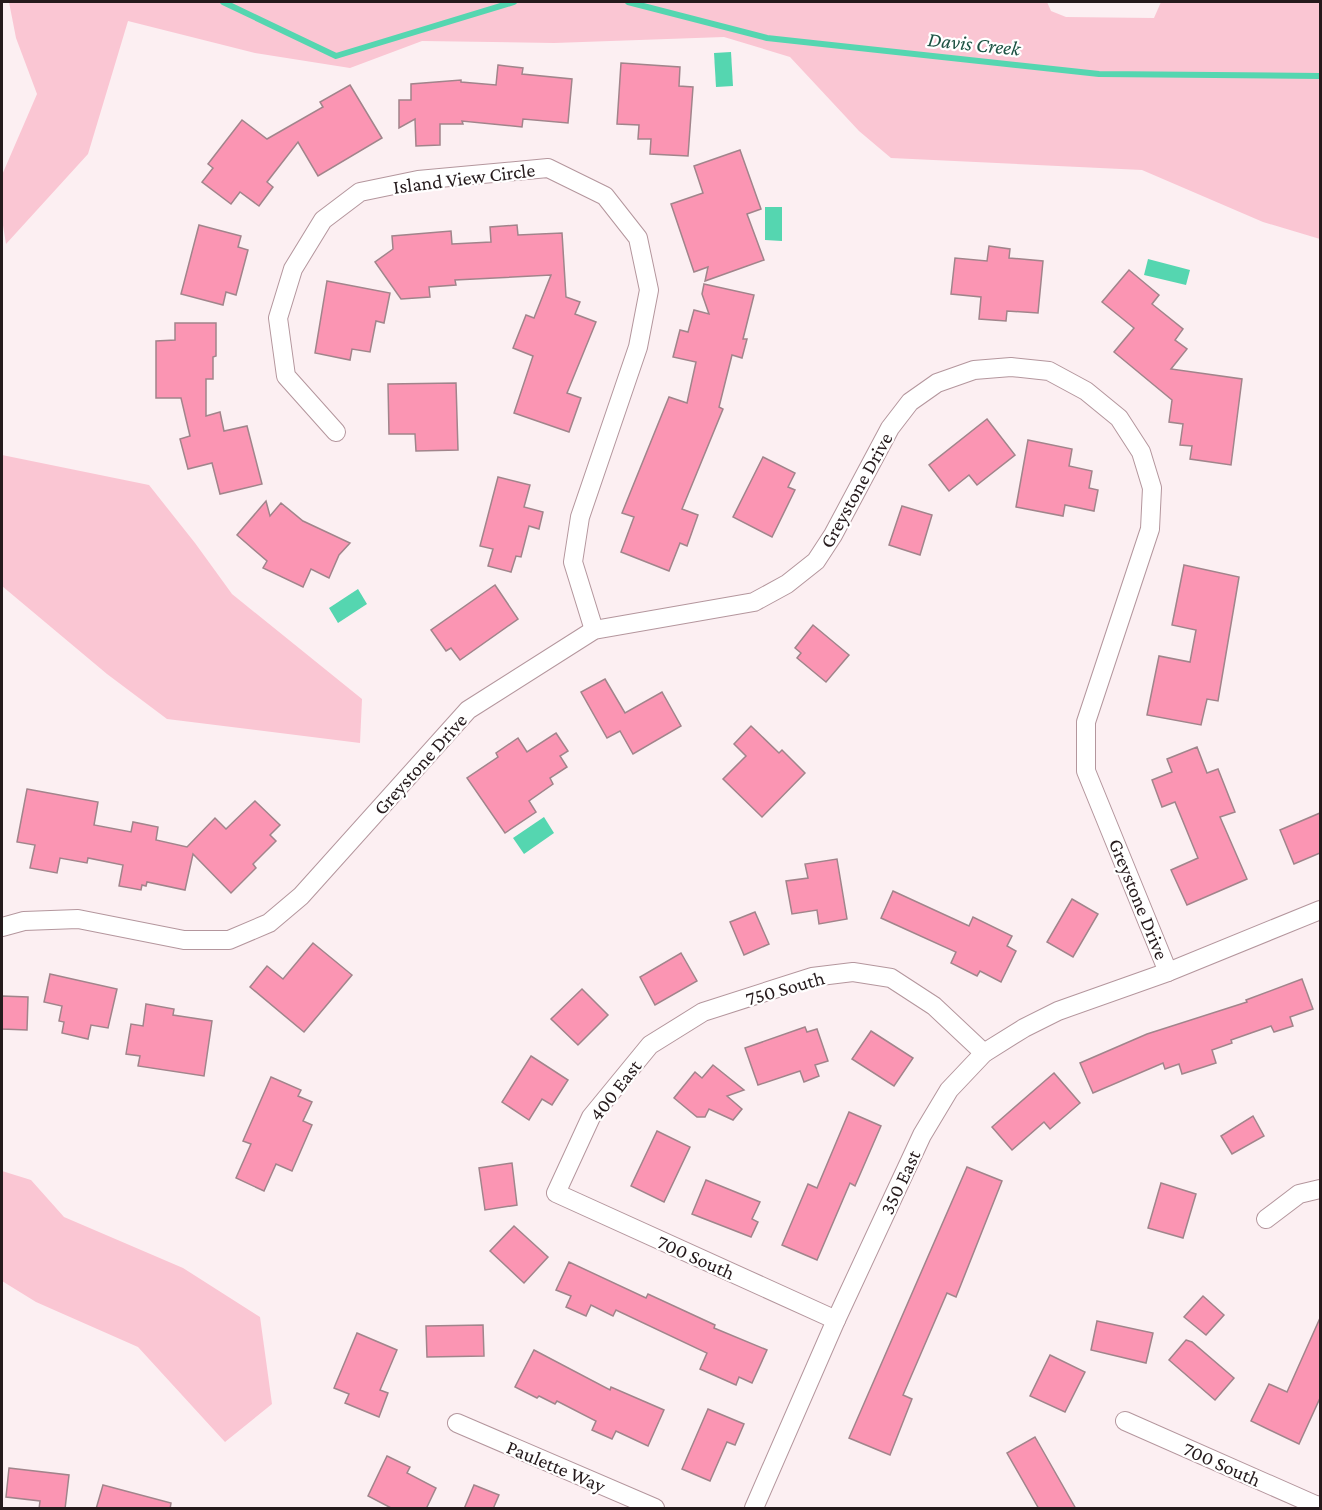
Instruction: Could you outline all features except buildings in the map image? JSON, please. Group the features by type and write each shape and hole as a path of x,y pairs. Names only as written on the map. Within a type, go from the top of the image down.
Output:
{"street":[{"name":"Island View Circle","path":"336,432 286,376 278,318 293,269 323,220 360,192 418,180 548,168 605,196 638,238 650,290 638,347 580,517 573,562 594,630"},
{"name":"Greystone Drive","path":"2,927 24,921 78,919 184,940 229,940 269,923 301,896 468,710 594,630 754,602 787,584 816,561 833,535 890,428 910,402 937,383 974,370 1011,367 1049,371 1086,391 1119,418 1141,452 1152,488 1150,529 1086,722 1086,771 1168,972"},
{"name":"350 East","path":"754,1509 836,1320 922,1135 949,1090 984,1053 1024,1028 1058,1011 1168,972 1320,910"},
{"name":"750 South","path":"703,1012 812,977 853,972 891,978 934,1006 984,1053"},
{"name":"400 East","path":"556,1194 591,1117 650,1045 703,1012"},
{"path":"1266,1219 1299,1194 1320,1189"},
{"name":"700 South","path":"556,1194 836,1320"},
{"name":"700 South","path":"1125,1421 1320,1506"},
{"name":"Paulette Way","path":"457,1423 655,1509"}],"shaded area":[{"path":"9,2 1047,2 1051,11 1066,17 1154,18 1161,2 1320,2 1320,239 1263,222 1142,170 891,158 859,131 790,57 724,37 554,43 422,41 350,68 255,53 128,21 88,154 6,244 2,219 2,175 37,94 16,38"},
{"path":"731,52 733,86 716,87 714,53"},
{"path":"765,207 782,207 782,241 765,240"},
{"path":"1148,259 1190,270 1186,285 1144,275"},
{"path":"2,455 149,485 232,594 362,699 360,743 167,719 107,674 2,586"},
{"path":"358,589 367,604 338,623 329,608"},
{"path":"544,817 554,833 524,854 513,838"},
{"path":"2,1171 31,1180 64,1217 183,1268 260,1317 272,1404 225,1442 138,1347 36,1302 2,1281"}],"waterway":[{"name":"Davis Creek","path":"223,2 336,56 514,2"},
{"name":"Davis Creek","path":"628,2 767,38 1099,74 1320,76"}]}
